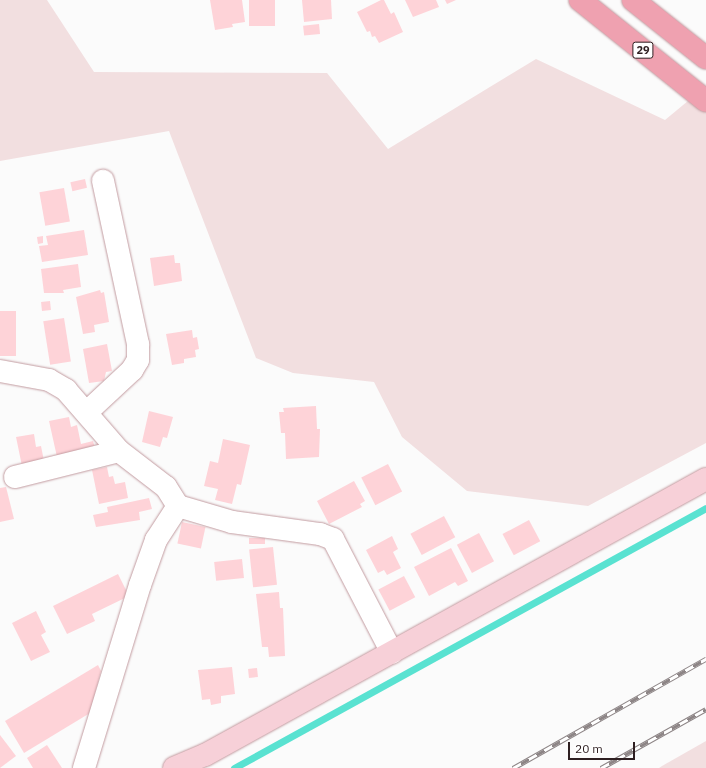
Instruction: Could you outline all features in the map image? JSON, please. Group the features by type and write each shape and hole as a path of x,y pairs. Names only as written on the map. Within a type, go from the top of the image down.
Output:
{"main road":[{"name":"29","path":"566,0 672,73"},
{"name":"29","path":"580,0 706,101"},
{"path":"633,0 706,58"},
{"path":"647,0 706,54"}],"street":[{"path":"87,412 132,370 138,360 138,344 103,181"},
{"path":"0,371 49,380 66,390 87,412 119,451 166,487 178,506 232,522 320,534 333,539 392,653"},
{"path":"15,477 119,451"},
{"path":"174,768 205,755 706,479"},
{"path":"84,768 140,585 156,540 178,506"}],"shaded area":[{"path":"0,0 47,0 94,72 327,73 388,149 536,59 665,120 706,86 706,443 588,506 467,491 402,437 374,382 293,373 256,358 169,131 0,161"},
{"path":"706,741 706,768 659,768 662,766"}],"building":[{"path":"210,0 242,0 245,22 232,24 233,27 215,30"},
{"path":"249,0 275,0 275,26 249,26"},
{"path":"302,0 331,0 332,19 304,22"},
{"path":"381,0 384,0 391,14 394,12 403,32 379,43 375,36 372,37 370,31 367,32 357,12"},
{"path":"405,0 436,0 439,7 413,17"},
{"path":"445,0 456,0 447,4"},
{"path":"319,24 320,34 304,36 303,26"},
{"path":"85,179 87,188 72,191 70,182"},
{"path":"64,188 70,221 45,226 39,192"},
{"path":"84,230 88,255 42,262 39,246 48,245 46,236"},
{"path":"43,236 43,243 38,244 37,237"},
{"path":"174,255 175,263 180,263 182,281 154,286 150,258"},
{"path":"78,264 81,287 63,290 64,293 44,293 41,269"},
{"path":"100,290 101,293 104,292 109,322 94,325 95,332 83,334 76,297"},
{"path":"50,301 51,310 42,311 41,302"},
{"path":"0,311 16,311 16,356 0,356"},
{"path":"64,318 71,361 50,365 43,321"},
{"path":"192,330 193,338 197,337 199,349 195,350 196,357 184,359 184,363 172,365 166,334"},
{"path":"107,344 112,371 106,372 104,381 89,383 83,349"},
{"path":"316,406 317,429 320,429 319,457 286,459 285,433 281,433 279,412 284,412 283,408"},
{"path":"149,411 173,417 167,438 163,437 160,447 142,442"},
{"path":"69,417 71,427 77,425 81,444 93,441 95,448 57,457 49,421"},
{"path":"34,434 36,447 41,446 44,461 22,466 16,437"},
{"path":"223,439 250,445 241,485 237,484 232,504 215,500 218,489 204,486 210,461 218,463"},
{"path":"388,464 402,492 375,505 361,478"},
{"path":"107,467 109,477 113,476 115,484 125,482 128,498 99,504 92,470"},
{"path":"354,481 365,501 360,504 362,507 329,524 317,501"},
{"path":"6,487 14,519 0,522 0,488"},
{"path":"149,498 152,509 139,512 140,520 96,527 93,515 108,512 107,507"},
{"path":"444,516 455,537 422,555 410,534"},
{"path":"529,520 540,541 514,555 503,534"},
{"path":"182,522 205,527 201,549 177,544"},
{"path":"479,533 494,561 472,573 457,545"},
{"path":"392,536 398,549 393,552 401,568 387,575 384,570 378,573 366,550"},
{"path":"249,538 265,538 265,544 249,544"},
{"path":"273,547 277,585 253,587 249,550"},
{"path":"451,548 468,581 458,586 455,582 429,596 414,567"},
{"path":"242,559 244,578 216,581 214,562"},
{"path":"118,574 129,596 92,614 95,621 67,634 53,606"},
{"path":"404,576 415,597 390,611 378,590"},
{"path":"279,592 280,608 283,608 285,656 269,657 268,647 262,647 256,594"},
{"path":"36,611 46,632 41,635 50,652 31,661 12,623"},
{"path":"98,665 101,671 90,713 24,753 5,721"},
{"path":"232,667 235,694 221,696 221,703 211,705 210,699 202,700 198,670"},
{"path":"257,668 258,677 249,678 248,669"},
{"path":"0,735 16,756 0,768"},
{"path":"47,745 62,768 33,768 27,758"}],"waterway":[{"path":"234,768 706,508"}],"railway":[{"path":"513,768 706,659"},
{"path":"601,768 706,709"}]}
